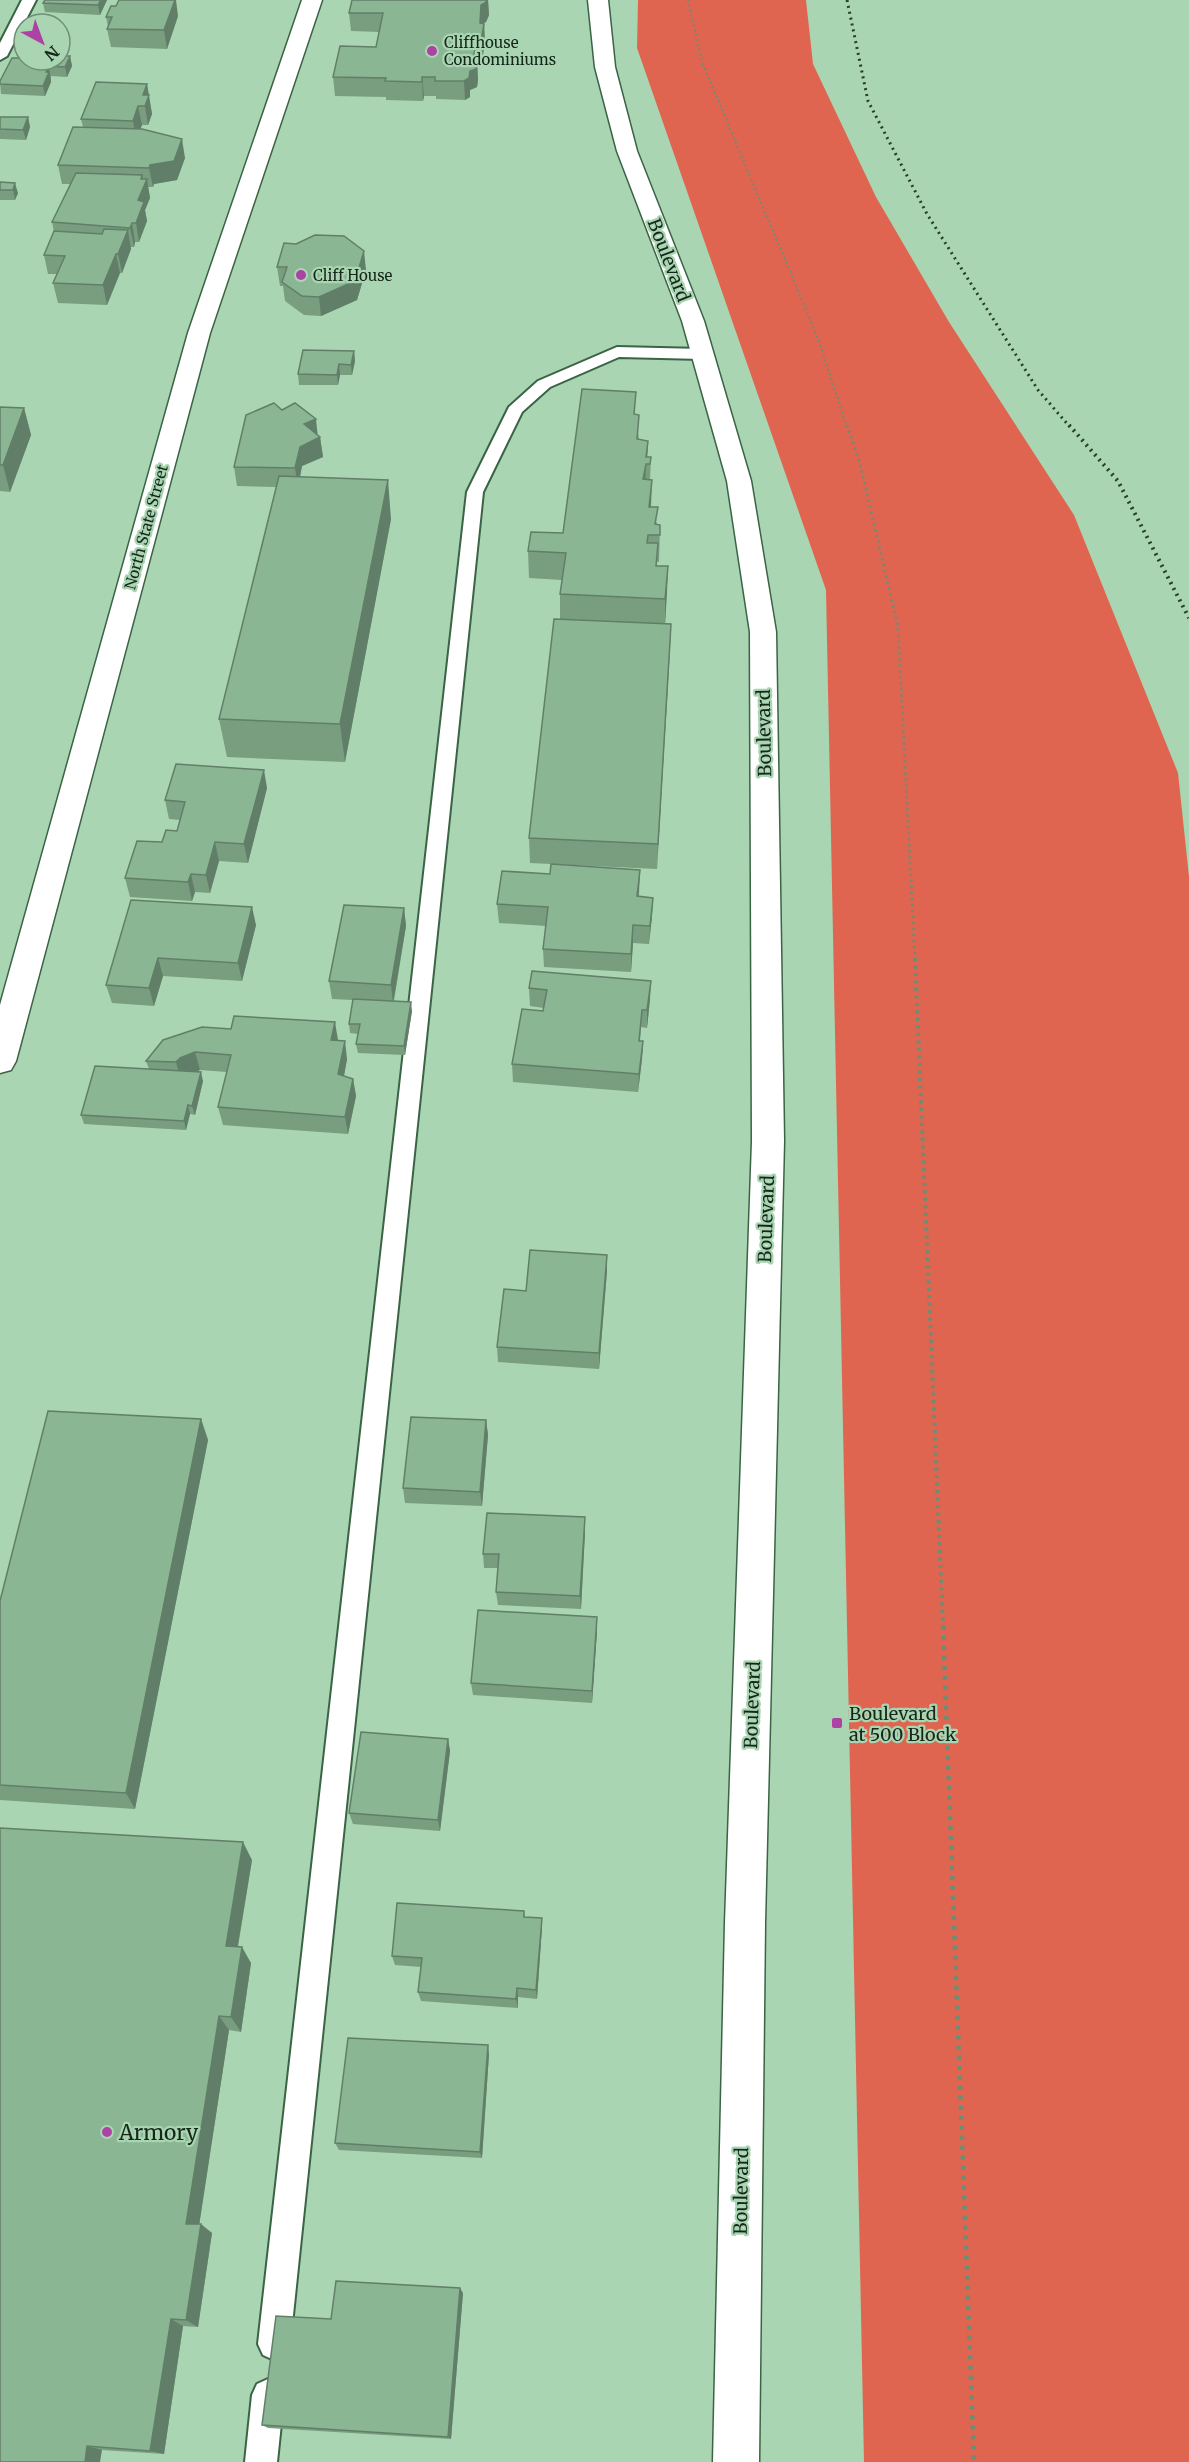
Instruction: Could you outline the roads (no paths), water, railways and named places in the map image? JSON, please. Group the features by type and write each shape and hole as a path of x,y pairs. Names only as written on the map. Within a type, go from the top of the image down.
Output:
{"main road":[{"name":"North State Street","path":"0,1061 199,333 312,0"},
{"name":"Boulevard","path":"598,0 605,67 627,151 693,321 739,481 763,632 768,1141 745,1923 736,2462"}],"lane":[{"path":"0,56 29,0"},
{"path":"261,2462 474,492 515,410 544,384 617,352 702,354"}],"railway":[{"path":"847,0 868,101 927,214 1038,390 1070,427"},
{"path":"1069,425 1118,481 1189,618"}],"place":[{"name":"Cliffhouse Condominiums","path":"432,51"},
{"name":"Cliff House","path":"301,275"},
{"name":"Boulevard at 500 Block","path":"837,1723"},
{"name":"Armory","path":"107,2132"}]}
